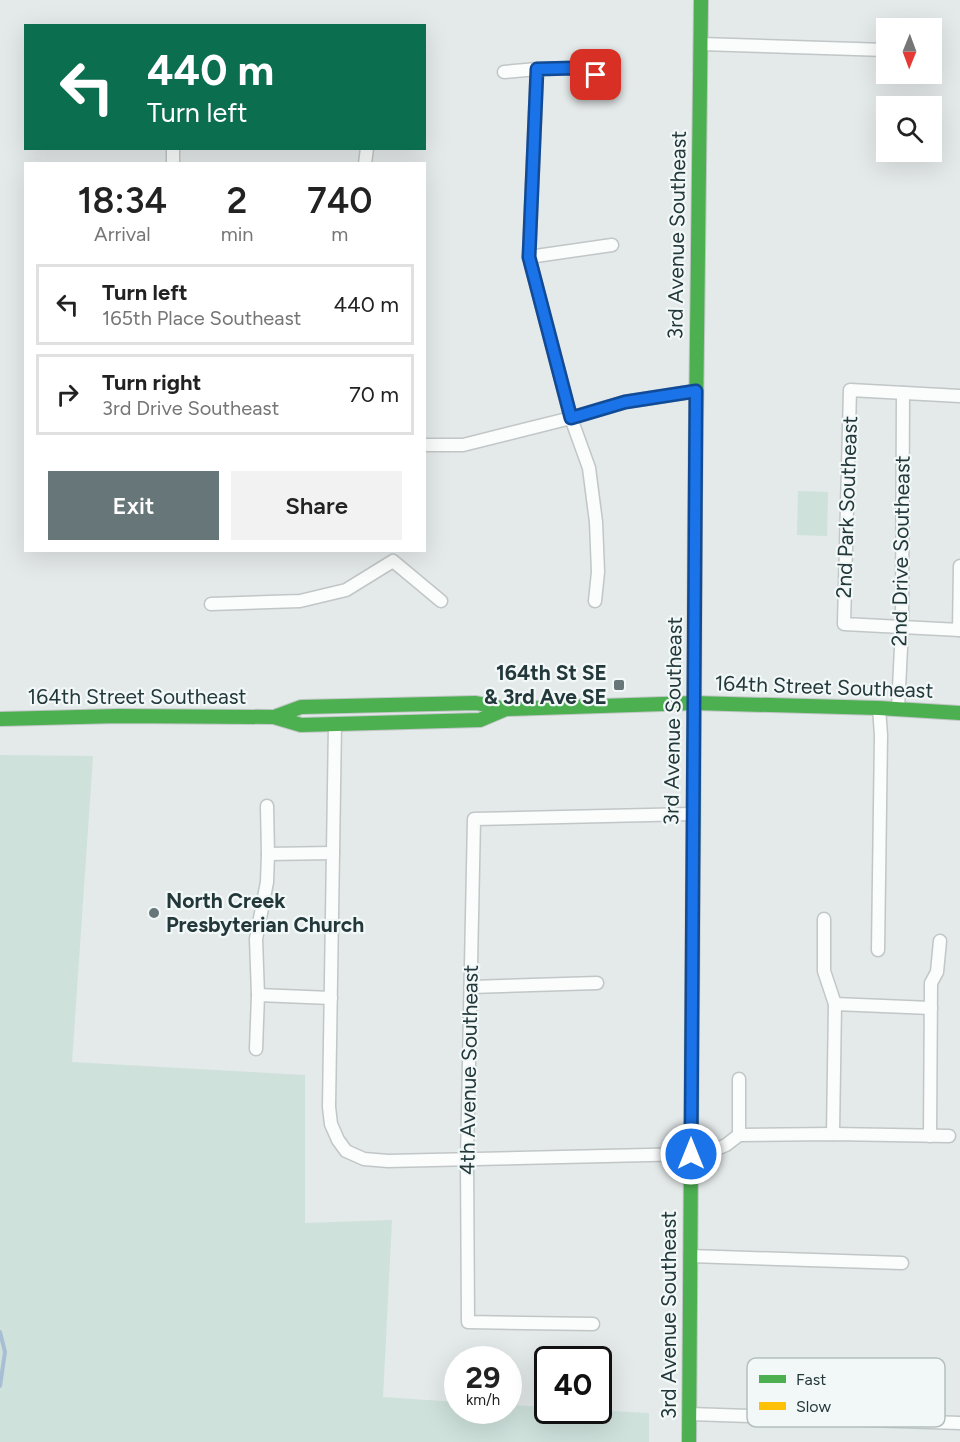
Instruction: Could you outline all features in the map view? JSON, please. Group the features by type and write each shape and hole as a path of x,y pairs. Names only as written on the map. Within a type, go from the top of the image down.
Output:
{"street":[{"name":"3rd Avenue Southeast","path":"689,1442 692,814 701,0"},
{"path":"701,44 876,50"},
{"path":"504,72 575,68 596,75"},
{"path":"537,69 529,257 571,418 589,468 596,522 598,573 595,601"},
{"path":"529,257 612,245"},
{"name":"2nd Park Southeast","path":"902,627 844,624 850,390 903,393"},
{"path":"426,445 463,445 625,402 696,391"},
{"path":"903,393 960,396"},
{"name":"2nd Drive Southeast","path":"898,709 902,627 903,393"},
{"path":"212,604 300,601 346,590 396,556 441,601"},
{"path":"902,627 959,630 960,566"},
{"name":"164th Street Southeast","path":"274,717 301,707 476,703 506,709 694,703 960,712"},
{"path":"878,950 881,735 879,708"},
{"name":"164th Street Southeast","path":"0,719 130,716 274,717 301,725 480,720 506,709"},
{"path":"335,724 329,1107 331,1124 338,1140 346,1150 364,1159 388,1161 467,1160 691,1154 710,1152 726,1145 739,1135 949,1136"},
{"path":"256,1049 258,995 256,939 267,882 267,806"},
{"name":"4th Avenue Southeast","path":"593,1324 468,1322 467,1160 474,819 692,814"},
{"path":"268,854 333,853"},
{"path":"824,919 824,971 835,1004 833,1134"},
{"path":"930,1136 931,983 936,972 940,941"},
{"path":"471,987 597,983"},
{"path":"258,995 331,998"},
{"path":"835,1004 931,1008"},
{"path":"739,1079 739,1135"},
{"path":"690,1256 902,1263"},
{"path":"690,1414 747,1416"},
{"path":"945,1422 960,1423"}],"shaded area":[{"path":"798,491 828,492 827,536 797,535"},
{"path":"0,755 93,756 72,1062 305,1075 305,1223 392,1220 383,1397 444,1401 444,1424 522,1424 522,1406 534,1406 534,1424 612,1424 612,1411 649,1413 649,1442 0,1442"}],"waterway":[{"path":"0,1332 5,1352 0,1386"}],"traffic: fast":[{"path":"695,505 701,0"},
{"path":"274,717 301,707 476,703 506,709 694,703 879,708 960,713"},
{"path":"0,719 119,716 274,717 301,725 480,720 506,709"},
{"path":"689,1442 694,728"}],"traffic: slow":[{"path":"694,728 695,505"}],"place":[{"name":"164th St SE & 3rd Ave SE","path":"619,685"},
{"name":"North Creek Presbyterian Church","path":"154,913"}],"route":[{"path":"596,75 575,68 537,69 529,257 571,418 625,402 696,391 691,1154"}]}
